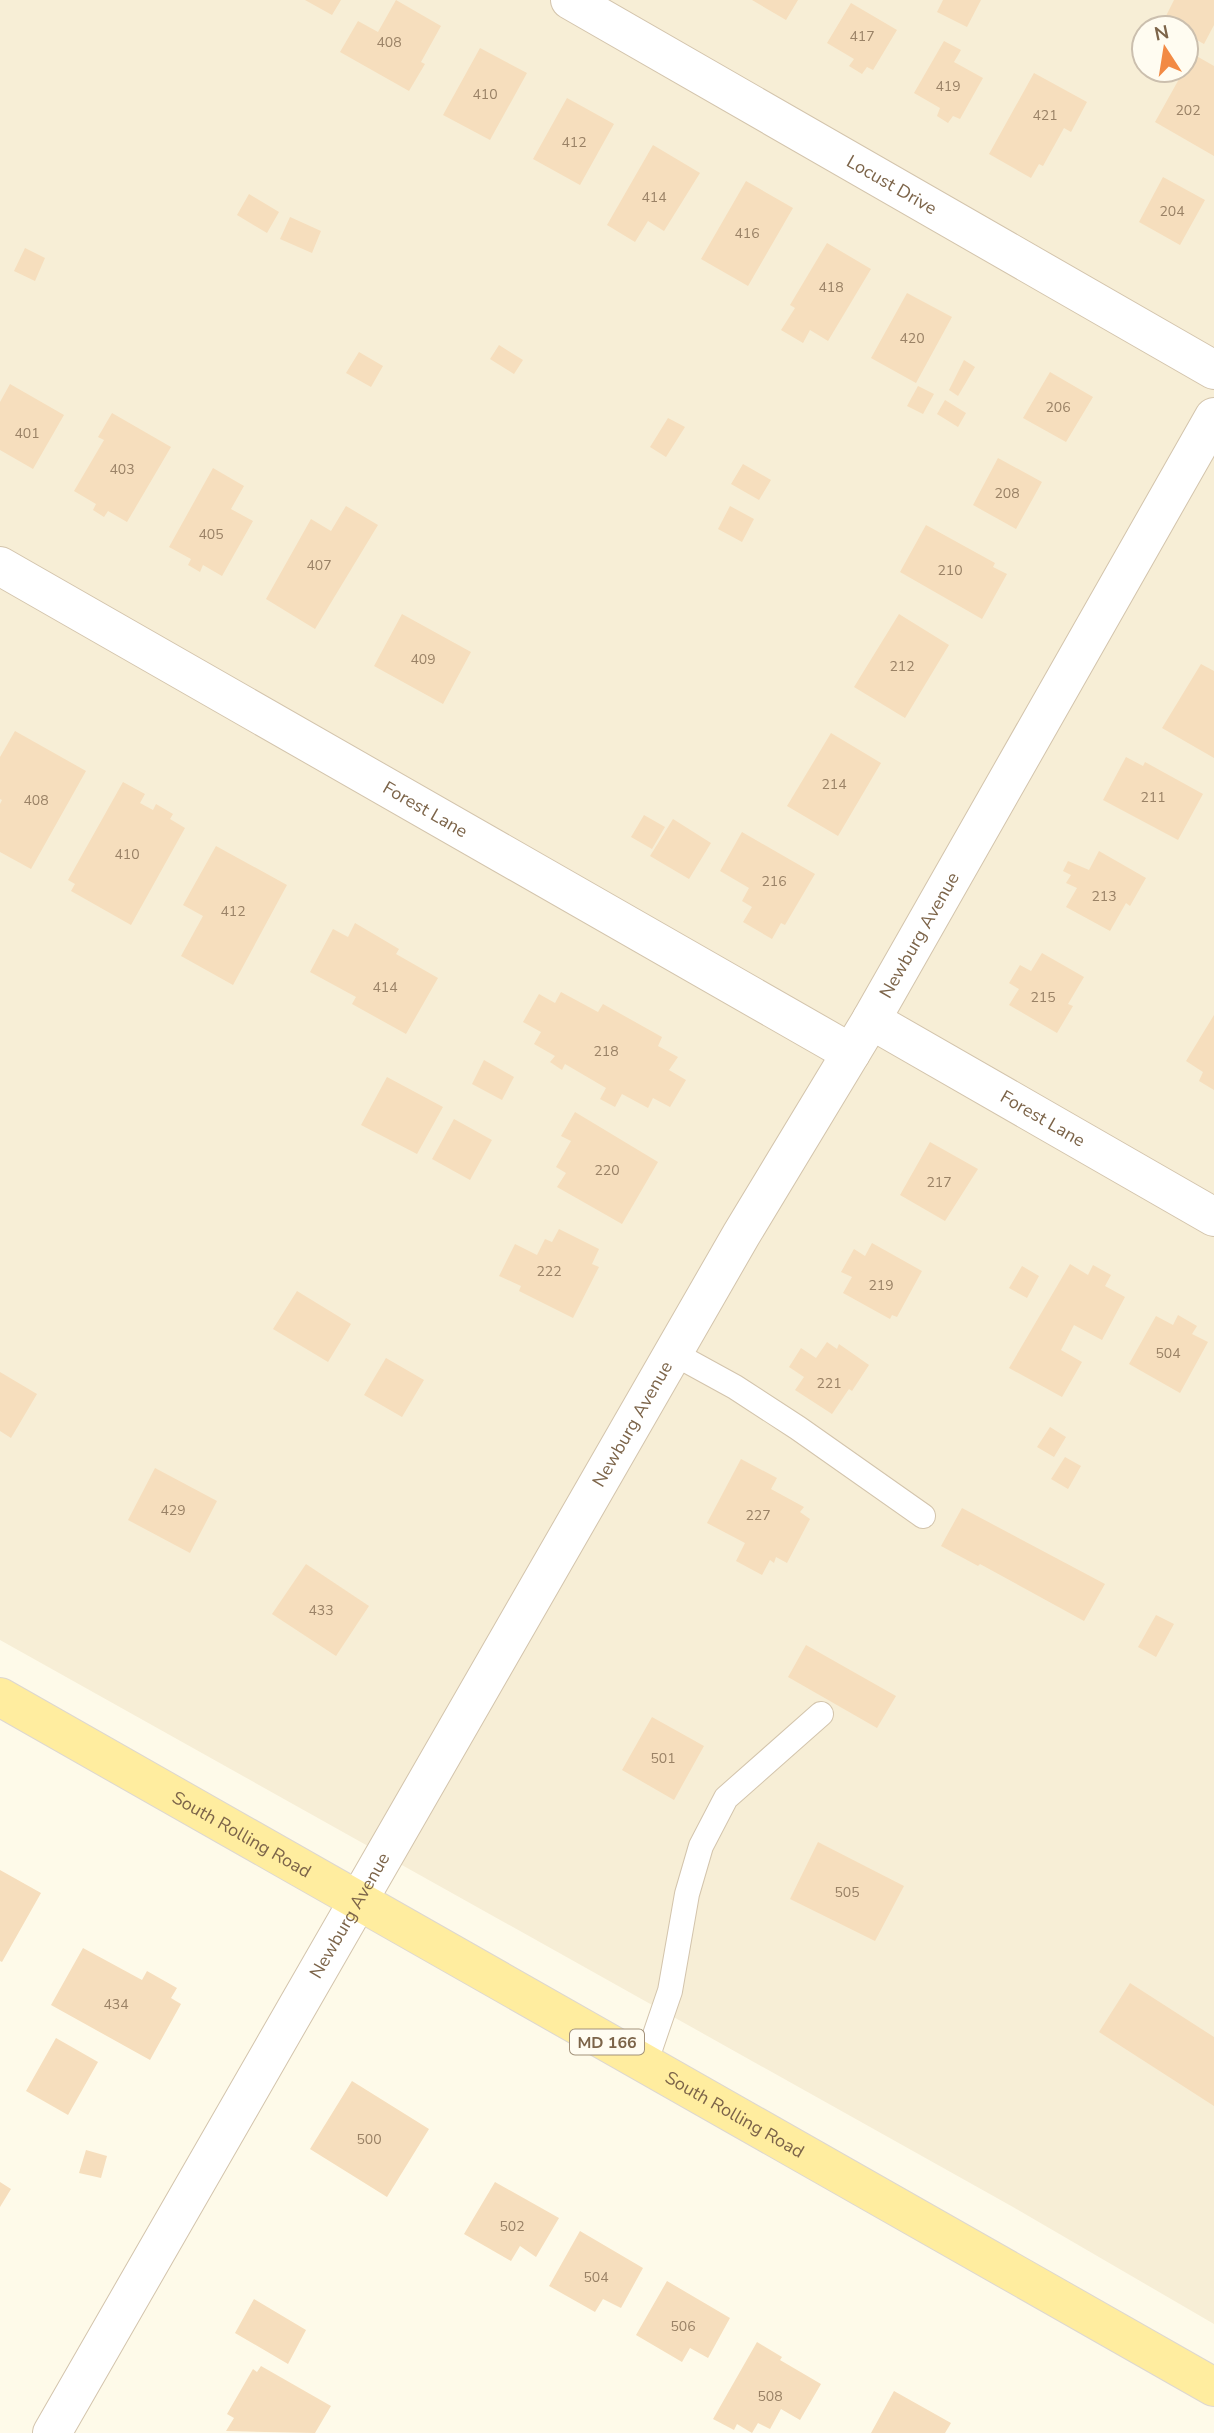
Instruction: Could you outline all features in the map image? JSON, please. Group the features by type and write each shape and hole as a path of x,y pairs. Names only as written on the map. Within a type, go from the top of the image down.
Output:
{"main road":[{"name":"South Rolling Road","path":"0,1697 1214,2387"}],"street":[{"name":"Locust Drive","path":"570,0 1214,370"},
{"name":"Newburg Avenue","path":"52,2433 673,1353 871,1020 1214,416"},
{"name":"Forest Lane","path":"0,566 851,1053"},
{"name":"Forest Lane","path":"871,1020 1214,1217"}],"lane":[{"path":"673,1353 734,1387 798,1428 923,1516"},
{"path":"645,2064 670,1991 687,1894 701,1846 726,1798 821,1714"}],"shaded area":[{"path":"0,0 1214,0 1214,2324 1013,2207 0,1640"}],"building":[{"path":"305,0 341,0 332,15"},
{"path":"396,0 441,26 421,62 425,64 409,91 340,52 358,21 378,32"},
{"path":"752,0 798,0 786,20"},
{"path":"943,0 981,0 967,27 937,12"},
{"path":"1174,0 1214,0 1214,25 1204,44 1200,42 1200,14 1167,14"},
{"path":"851,3 897,30 873,70 867,67 862,74 849,66 854,59 827,43"},
{"path":"944,41 961,50 954,62 983,78 960,119 953,116 948,123 937,116 940,108 914,93"},
{"path":"480,48 527,73 490,140 443,115"},
{"path":"1200,58 1214,66 1214,156 1155,122 1176,84 1200,84"},
{"path":"1034,73 1087,102 1071,132 1064,128 1043,166 1039,164 1031,178 989,154"},
{"path":"567,98 614,124 580,185 533,159"},
{"path":"653,145 700,173 664,231 648,221 635,242 607,225"},
{"path":"1163,177 1205,200 1180,245 1139,222"},
{"path":"746,181 793,208 748,286 701,259"},
{"path":"249,194 279,212 267,233 237,215"},
{"path":"290,217 321,231 312,253 280,239"},
{"path":"827,243 871,269 828,341 810,330 803,343 781,330 795,308 790,305"},
{"path":"25,248 45,258 35,281 14,271"},
{"path":"907,293 952,317 916,383 871,358"},
{"path":"499,345 523,360 514,374 490,359"},
{"path":"359,352 383,366 371,387 346,373"},
{"path":"964,360 975,367 958,396 949,390"},
{"path":"1050,372 1093,397 1066,442 1023,418"},
{"path":"10,384 64,415 33,469 0,450 0,402"},
{"path":"918,386 934,394 923,414 907,406"},
{"path":"945,400 966,413 958,427 937,414"},
{"path":"112,413 171,447 127,522 108,511 104,517 93,510 96,504 74,491 104,440 98,437"},
{"path":"668,418 685,427 666,457 650,447"},
{"path":"998,458 1042,482 1016,529 973,505"},
{"path":"743,464 771,480 759,500 731,484"},
{"path":"213,468 244,486 231,509 253,521 222,576 203,565 200,572 188,565 191,559 169,547"},
{"path":"346,506 378,525 315,629 266,599 311,519 331,531"},
{"path":"730,506 754,519 742,542 718,529"},
{"path":"926,525 995,563 993,567 1007,574 982,619 900,572"},
{"path":"402,614 471,652 443,704 374,666"},
{"path":"899,614 949,645 905,718 854,687"},
{"path":"1201,664 1214,671 1214,758 1162,728"},
{"path":"15,731 86,771 31,869 0,852 0,757"},
{"path":"831,733 881,763 838,836 787,806"},
{"path":"1126,757 1143,766 1145,762 1203,794 1178,840 1103,800"},
{"path":"123,782 145,794 140,803 153,810 156,804 173,814 170,819 185,828 131,925 71,891 75,884 68,880"},
{"path":"644,815 665,827 652,849 631,837"},
{"path":"673,819 711,843 689,879 650,856"},
{"path":"742,832 815,874 785,925 781,923 772,939 743,922 752,907 742,901 749,888 720,871"},
{"path":"216,846 287,885 233,985 181,956 203,916 183,905"},
{"path":"1099,851 1146,878 1130,906 1126,903 1110,931 1066,907 1077,888 1066,883 1071,875 1063,871 1068,861 1089,870"},
{"path":"355,923 399,949 396,954 438,978 406,1034 352,1004 356,997 310,972 333,929 348,937"},
{"path":"1042,953 1084,977 1068,1004 1073,1006 1057,1033 1009,1005 1019,989 1009,983 1020,965 1031,971"},
{"path":"561,992 598,1012 603,1004 662,1037 658,1046 678,1057 669,1070 686,1080 670,1107 653,1098 648,1108 622,1094 615,1107 600,1099 606,1088 565,1064 562,1070 550,1062 555,1056 534,1044 541,1032 523,1022 539,994 555,1003"},
{"path":"1214,1015 1214,1090 1199,1081 1203,1072 1186,1061"},
{"path":"484,1060 514,1077 502,1100 472,1084"},
{"path":"387,1077 443,1107 417,1154 361,1125"},
{"path":"575,1112 658,1162 622,1224 557,1187 566,1173 556,1167 571,1141 561,1136"},
{"path":"454,1119 492,1140 470,1180 432,1159"},
{"path":"930,1142 978,1169 945,1221 900,1195"},
{"path":"559,1229 599,1249 592,1264 599,1267 573,1318 519,1291 521,1286 499,1276 515,1244 537,1255 545,1239 552,1242"},
{"path":"872,1243 922,1271 897,1317 892,1315 890,1319 843,1293 852,1277 841,1272 854,1249 865,1256"},
{"path":"1070,1264 1088,1275 1093,1265 1111,1275 1105,1286 1125,1297 1102,1340 1074,1325 1061,1350 1082,1362 1062,1397 1009,1368"},
{"path":"1022,1266 1039,1276 1027,1298 1009,1288"},
{"path":"297,1291 351,1324 328,1362 273,1329"},
{"path":"1178,1315 1197,1326 1192,1334 1208,1342 1180,1393 1129,1364 1156,1316 1173,1325"},
{"path":"827,1342 837,1349 839,1344 869,1365 852,1391 849,1389 832,1414 795,1390 804,1377 789,1367 801,1348 816,1358"},
{"path":"386,1358 424,1380 402,1417 364,1395"},
{"path":"0,1372 37,1394 11,1438 0,1431"},
{"path":"1050,1427 1066,1437 1054,1457 1037,1447"},
{"path":"1065,1457 1081,1466 1068,1489 1051,1479"},
{"path":"741,1459 777,1478 771,1489 804,1507 800,1512 810,1519 787,1563 776,1557 774,1563 770,1560 762,1575 736,1561 745,1543 707,1523"},
{"path":"155,1468 217,1501 190,1553 128,1520"},
{"path":"962,1508 1105,1584 1084,1621 980,1564 978,1566 941,1546"},
{"path":"306,1564 369,1606 336,1656 272,1614"},
{"path":"1156,1615 1174,1624 1156,1657 1138,1647"},
{"path":"806,1645 896,1696 877,1728 788,1677"},
{"path":"652,1717 704,1746 674,1800 622,1770"},
{"path":"818,1842 904,1886 875,1941 790,1899"},
{"path":"0,1870 41,1893 2,1962 0,1961"},
{"path":"83,1948 142,1980 147,1971 177,1988 171,1998 181,2004 150,2060 51,2005"},
{"path":"1130,1983 1214,2037 1214,2106 1099,2032"},
{"path":"56,2038 98,2062 68,2115 26,2091"},
{"path":"352,2081 429,2129 387,2197 310,2149"},
{"path":"86,2150 107,2156 101,2178 79,2173"},
{"path":"0,2182 11,2189 0,2207"},
{"path":"495,2182 559,2218 536,2257 520,2246 511,2261 464,2234"},
{"path":"580,2231 643,2268 621,2308 603,2299 595,2312 549,2286"},
{"path":"667,2281 730,2318 708,2358 690,2348 682,2362 636,2335"},
{"path":"254,2299 306,2330 288,2364 235,2333"},
{"path":"757,2342 782,2357 780,2360 821,2384 800,2420 781,2409 770,2429 758,2423 752,2433 737,2424 734,2430 713,2419"},
{"path":"261,2366 331,2406 315,2433 226,2431 234,2418 227,2414 253,2369 257,2372"},
{"path":"894,2391 951,2423 945,2433 871,2433"}]}
